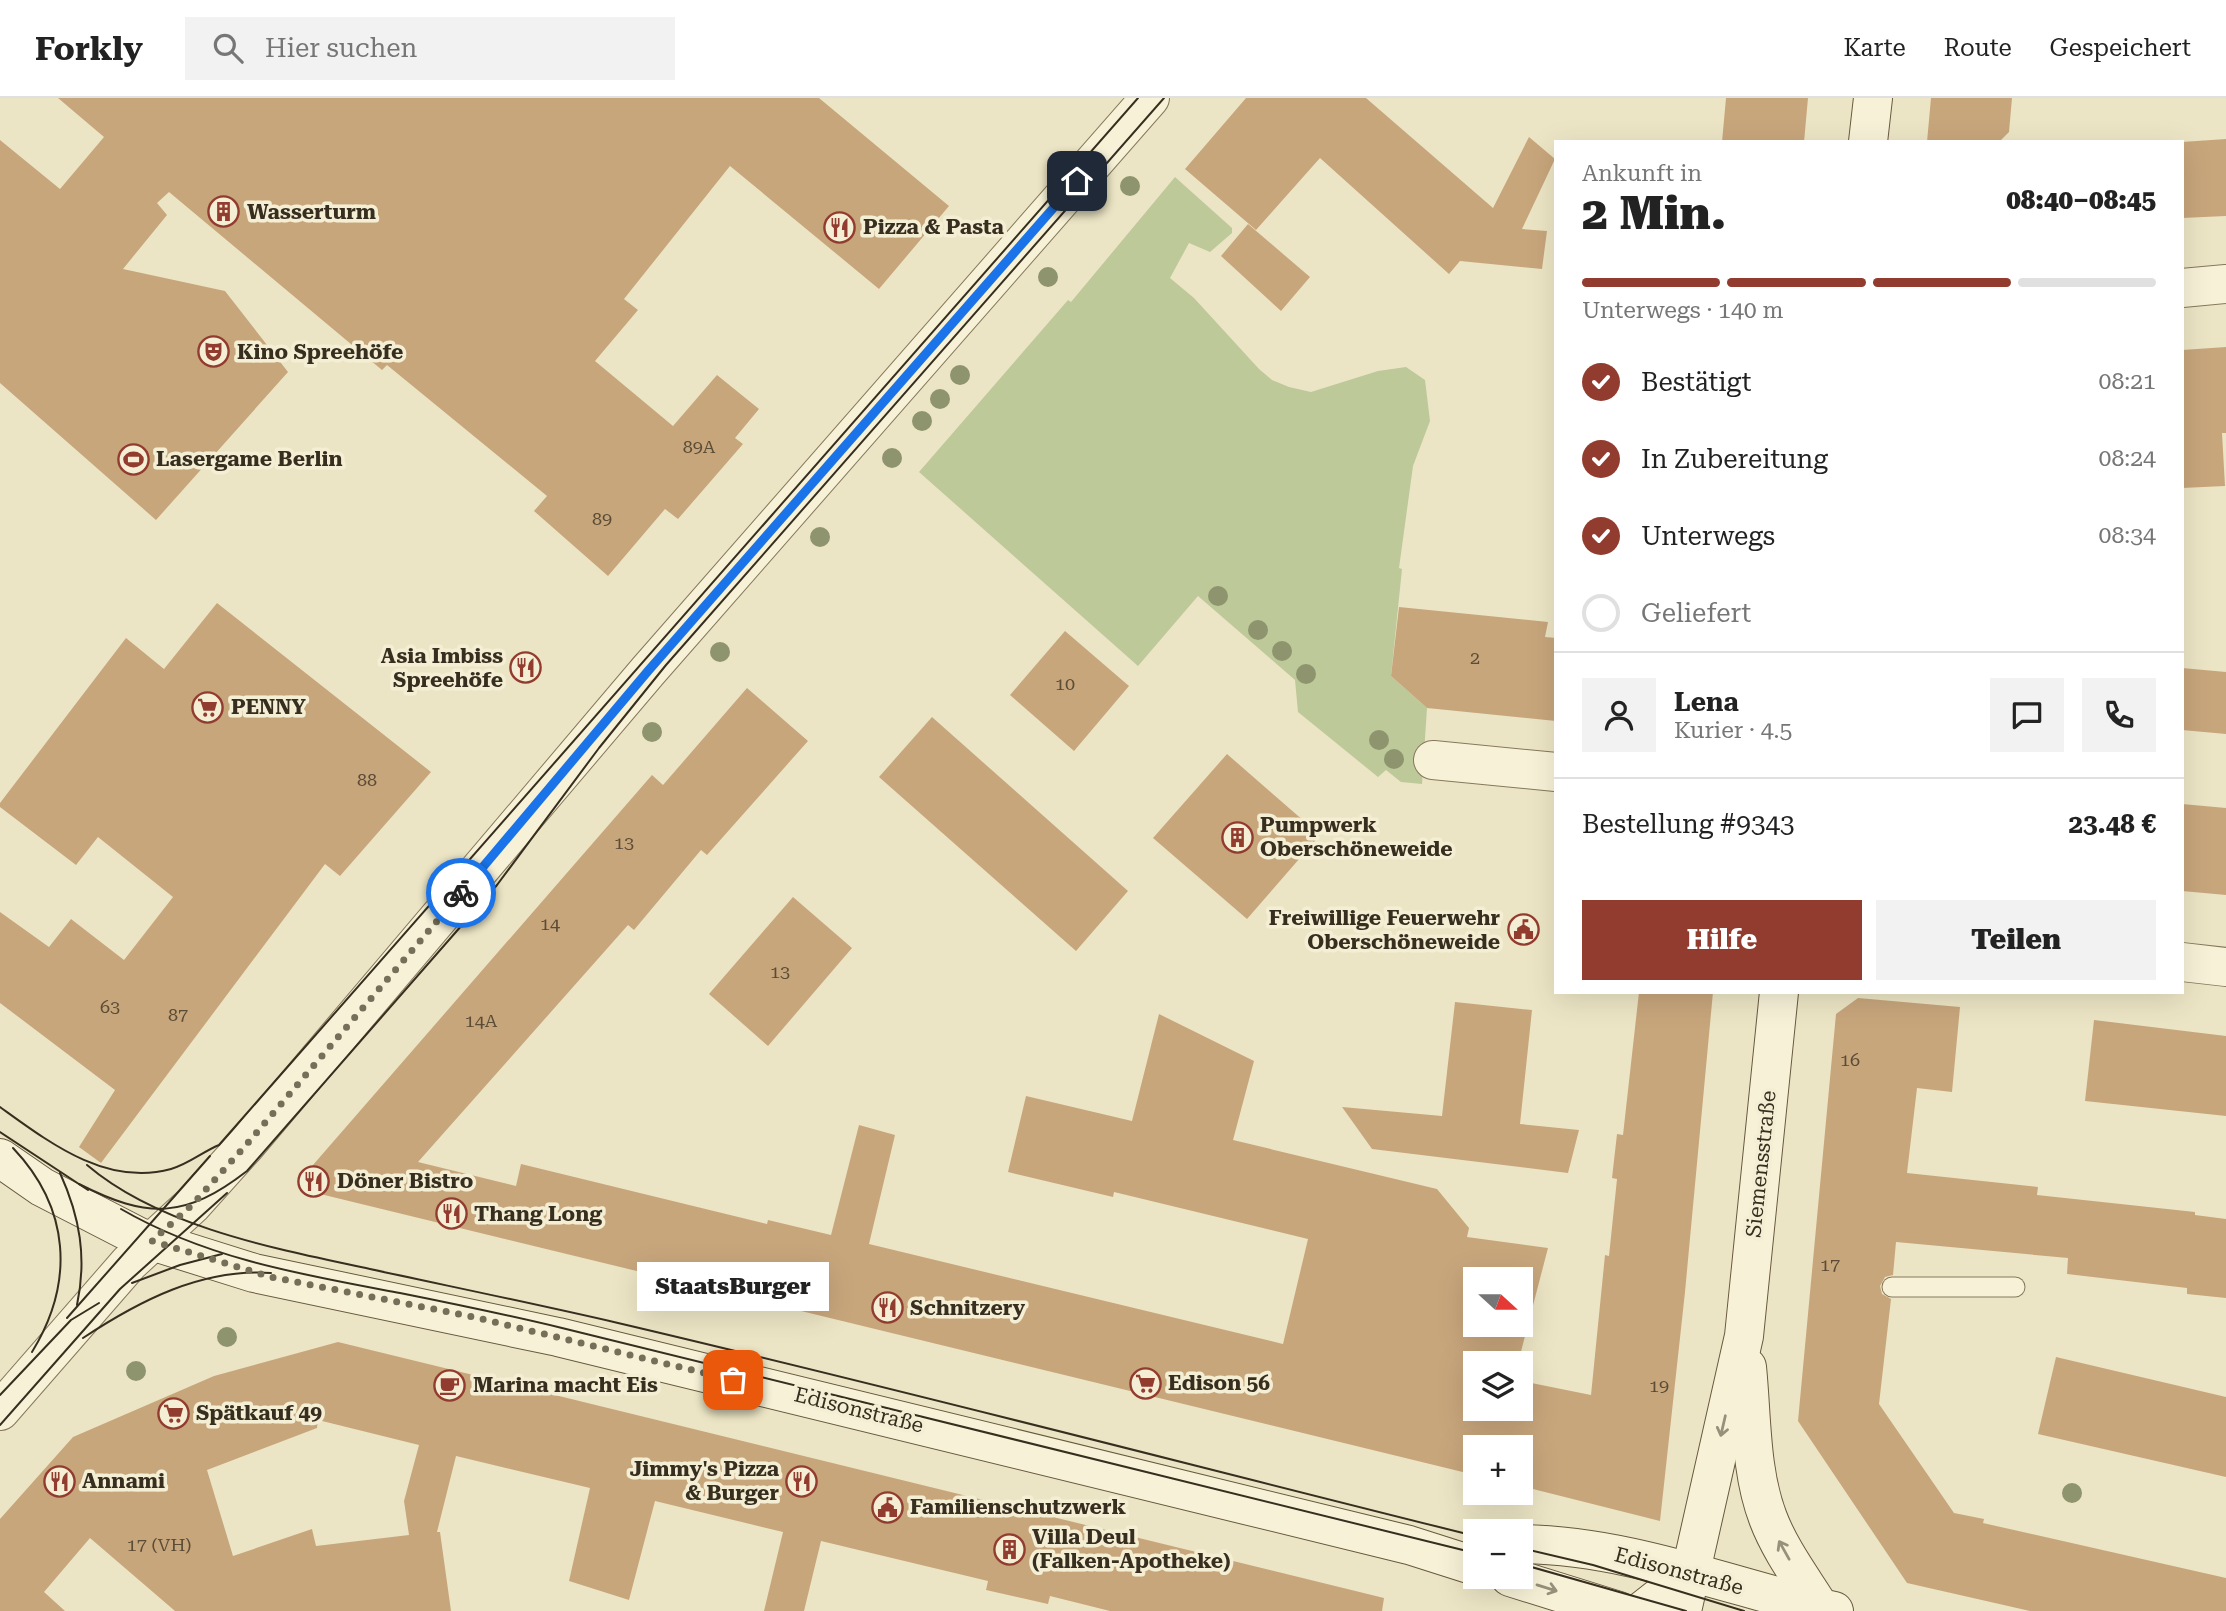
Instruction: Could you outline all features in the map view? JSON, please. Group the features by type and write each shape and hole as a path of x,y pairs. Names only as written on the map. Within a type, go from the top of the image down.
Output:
{"main road":[{"path":"0,1411 129,1264 192,1205 246,1145 648,671 1150,98"},
{"path":"1868,140 1873,98"},
{"path":"2184,288 2226,284"},
{"path":"1433,760 1554,772"},
{"path":"2184,962 2226,967"},
{"name":"Siemensstraße","path":"1682,1611 1744,1336 1779,994"},
{"name":"Edisonstraße","path":"0,1158 74,1205 152,1241 271,1277 558,1337 1409,1545 1463,1562"},
{"name":"Siemensstraße","path":"1744,1336 1761,1493 1776,1535 1825,1610"},
{"name":"Edisonstraße","path":"1409,1545 1463,1544"},
{"name":"Edisonstraße","path":"1533,1545 1587,1548 1825,1610"},
{"path":"1642,1611 1689,1574"},
{"path":"1533,1584 1619,1611"}],"lane":[{"path":"1892,1287 2015,1287"}],"green space":[{"path":"1175,177 1232,228 1232,233 1210,252 1189,243 1170,278 1194,298 1272,380 1311,392 1378,371 1406,367 1425,380 1430,421 1413,466 1399,568 1402,569 1391,676 1427,708 1422,784 1401,782 1386,770 1378,777 1298,712 1295,680 1198,596 1138,666 919,472 1068,300 1071,302"}],"building":[{"path":"58,98 819,98 949,206 879,289 730,166 624,299 638,310 595,361 673,426 717,375 759,409 735,438 743,444 678,519 665,509 608,576 534,511 547,496 387,365 382,370 169,192 157,203 167,215 123,269 225,291 288,372 156,520 0,383 0,140 60,189 104,137"},
{"path":"1246,98 1366,98 1493,208 1529,137 1554,158 1522,229 1547,231 1542,269 1460,261 1449,274 1320,158 1256,230 1185,169"},
{"path":"1726,98 1808,98 1804,140 1722,140"},
{"path":"1931,98 2012,98 2009,132 2001,140 1927,140"},
{"path":"2226,139 2226,216 2184,218 2184,142"},
{"path":"1248,224 1310,277 1281,311 1221,256"},
{"path":"2226,347 2226,433 2222,433 2225,486 2184,488 2184,350"},
{"path":"217,603 431,772 340,876 325,864 101,1163 79,1147 115,1090 0,1003 0,912 49,947 71,919 124,960 173,897 98,837 76,865 0,807 0,803 126,638 164,669"},
{"path":"1399,607 1548,622 1545,637 1554,638 1554,721 1427,708 1391,676"},
{"path":"1065,631 1129,686 1074,751 1010,695"},
{"path":"2184,668 2226,672 2226,734 2184,730"},
{"path":"747,688 808,741 707,855 701,850 634,930 628,925 418,1162 516,1186 521,1164 767,1224 768,1220 831,1235 859,1125 895,1135 869,1244 1283,1344 1308,1239 1114,1192 1113,1197 1008,1172 1026,1096 1132,1121 1159,1014 1254,1061 1233,1140 1437,1189 1469,1228 1467,1237 1548,1248 1533,1306 1533,1267 1463,1267 1463,1337 1525,1337 1521,1351 1463,1351 1463,1421 1533,1421 1533,1383 1591,1395 1605,1255 1609,1256 1617,1179 1612,1178 1617,1134 1623,1135 1639,994 1713,994 1660,1521 1533,1489 1533,1435 1463,1435 1463,1472 312,1192 306,1173 652,775 663,785"},
{"path":"932,717 1128,891 1076,951 879,777"},
{"name":"Pumpwerk Oberschöneweide","path":"1227,754 1320,835 1247,919 1153,838"},
{"path":"2184,804 2226,808 2226,895 2184,891"},
{"path":"793,897 852,948 768,1046 709,994"},
{"path":"1858,998 1960,1007 1952,1092 1917,1088 1907,1173 2038,1187 2037,1195 2195,1212 2195,1215 2226,1219 2226,1298 2187,1294 2187,1288 2067,1274 2068,1258 1896,1242 1893,1275 1885,1277 1880,1286 1882,1294 1891,1299 1879,1404 1954,1513 1984,1519 1983,1523 2226,1578 2226,1611 2030,1611 1907,1583 1798,1421 1836,1014"},
{"path":"1455,1002 1532,1010 1520,1124 1579,1130 1568,1173 1372,1149 1342,1107 1442,1116"},
{"path":"2094,1020 2226,1036 2226,1116 2085,1101"},
{"path":"338,1342 1384,1598 1382,1611 1110,1611 1050,1596 1048,1604 986,1590 988,1581 821,1541 804,1611 764,1611 783,1532 655,1501 629,1600 569,1581 590,1488 456,1456 437,1532 440,1532 451,1611 175,1611 90,1538 44,1592 65,1611 0,1611 0,1519 73,1437 214,1376","holes":["318,1420 419,1445 404,1501 409,1535 316,1546 312,1529 233,1556 207,1470 317,1428"]},
{"path":"2056,1357 2226,1397 2226,1477 2038,1434"}],"tram line":[{"path":"0,1107 59,1147 102,1167 124,1172 147,1173 171,1169 219,1145 1138,98"},
{"path":"79,1184 126,1203 166,1209 204,1198 247,1171 497,885 599,748 666,665 1164,98"},
{"path":"0,1132 88,1190"},
{"path":"13,1148 32,1171 46,1195 60,1246 60,1273 55,1299 46,1326 32,1352"},
{"path":"67,1318 210,1156"},
{"path":"87,1165 117,1187 150,1205 185,1220 260,1244 725,1348 1463,1533"},
{"path":"60,1173 80,1238 81,1271 77,1305"},
{"path":"0,1425 120,1289 227,1193"},
{"path":"121,1209 187,1241 292,1272 562,1328 1463,1550"},
{"path":"132,1283 180,1265 222,1254"},
{"path":"83,1338 126,1312 172,1290 220,1276 271,1273"},
{"path":"0,1395 71,1320 99,1303"},
{"path":"1533,1551 1593,1565 1744,1611"},
{"path":"1533,1567 1686,1611"}],"way so far":[{"path":"461,893 246,1145 192,1205 152,1241 254,1273 474,1317 733,1380"}],"place":[{"name":"Wasserturm","path":"224,212"},
{"name":"Pizza & Pasta","path":"840,227"},
{"name":"Kino Spreehöfe","path":"214,352"},
{"name":"Lasergame Berlin","path":"133,459"},
{"name":"Asia Imbiss Spreehöfe","path":"526,668"},
{"name":"PENNY","path":"208,707"},
{"name":"Pumpwerk Oberschöneweide","path":"1237,837"},
{"name":"Freiwillige Feuerwehr Oberschöneweide","path":"1523,930"},
{"name":"Döner Bistro","path":"314,1181"},
{"name":"Thang Long","path":"451,1214"},
{"name":"Schnitzery","path":"887,1308"},
{"name":"StaatsBurger","path":"733,1380"},
{"name":"Edison 56","path":"1145,1383"},
{"name":"Marina macht Eis","path":"450,1385"},
{"name":"Spätkauf 49","path":"173,1413"},
{"name":"Annami","path":"59,1481"},
{"name":"Jimmy's Pizza & Burger","path":"802,1481"},
{"name":"Familienschutzwerk","path":"887,1507"},
{"name":"Villa Deul (Falken-Apotheke)","path":"1009,1549"}],"route":[{"path":"461,893 648,671 1077,181"}]}
